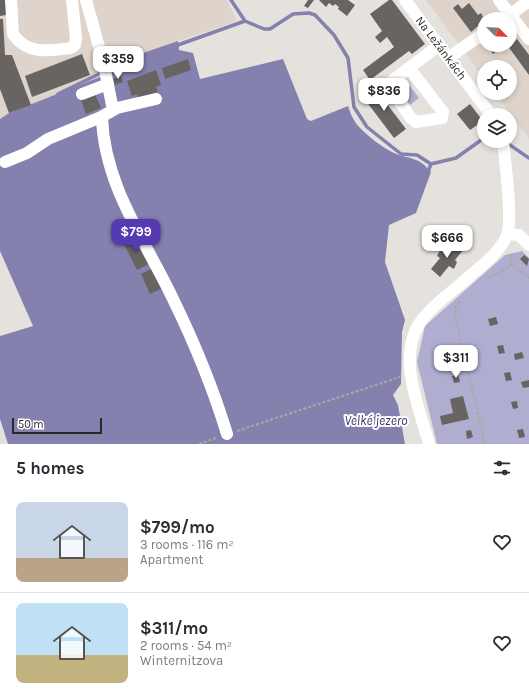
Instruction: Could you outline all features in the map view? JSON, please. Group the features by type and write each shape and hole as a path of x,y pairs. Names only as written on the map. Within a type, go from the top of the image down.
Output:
{"street":[{"path":"11,0 13,34 26,47 41,51 71,48 75,45 76,38 72,0"},
{"path":"86,0 106,75 113,110"},
{"name":"Na Ležánkách","path":"405,0 486,108"},
{"path":"499,0 505,12"},
{"path":"513,12 529,1"},
{"path":"517,26 529,39"},
{"path":"448,58 477,38"},
{"path":"409,68 442,112 442,118 416,122 389,87 392,81 409,68 439,46"},
{"path":"82,94 106,75"},
{"path":"5,162 26,153 48,139 102,117 113,110 156,99"},
{"path":"102,117 106,148 118,193 186,326 219,407 225,429"},
{"path":"429,444 411,376 409,360 411,348 422,321 491,257 502,244 507,234 509,215 503,148"},
{"path":"507,234 519,235 529,245"}],"path":[{"path":"507,234 512,265 529,278"},
{"path":"483,281 512,265"},
{"path":"464,297 458,303 455,314 485,444"},
{"path":"199,444 225,429 391,378 411,376"}],"shaded area":[{"path":"0,0 227,0 237,21 108,65 110,73 9,113 0,119"},
{"path":"426,0 529,0 529,139 517,123 517,108 506,108 500,100 517,100 517,60 477,60 477,69"},
{"path":"406,81 419,98 410,105 397,88"},
{"path":"522,251 529,258 529,444 437,444 417,362 425,326 505,255"}],"water":[{"name":"Velké jezero","path":"178,41 179,50 193,53 200,79 283,59 307,119 311,121 348,106 352,117 357,124 372,139 394,153 422,163 431,172 416,213 389,225 385,262 405,320 402,332 401,384 393,395 398,405 405,444 8,444 0,419 0,336 33,326 0,251 0,119 9,113 110,73 108,65"}],"building":[{"path":"0,0 6,0 6,15 0,16"},
{"path":"308,0 314,0 308,8 304,6"},
{"path":"319,0 348,0 355,5 347,16 338,9 339,7 335,4 333,6 329,3 326,7"},
{"path":"389,0 392,0 425,44 412,54 409,51 370,80 363,70 394,47 387,37 380,43 375,37 382,31 370,14"},
{"path":"469,3 477,14 477,27 471,32 453,8 458,4 462,9"},
{"path":"0,19 3,19 5,55 12,55 31,105 9,113 0,89"},
{"path":"517,39 529,55 529,75 512,52 517,52"},
{"path":"82,54 90,75 32,97 25,76"},
{"path":"188,59 191,70 165,79 162,68"},
{"path":"156,70 161,85 156,87 158,92 138,98 137,94 132,96 127,81"},
{"path":"121,76 123,82 115,85 113,79"},
{"path":"377,87 386,99 384,100 406,129 394,138 363,97"},
{"path":"95,94 101,108 86,114 81,100"},
{"path":"470,104 477,113 477,125 470,130 457,114"},
{"path":"134,236 149,264 137,270 123,242"},
{"path":"453,243 464,249 455,260 457,262 454,269 449,266 440,277 431,269 440,258 437,256 442,246 448,249"},
{"path":"524,255 529,259 527,266 520,259"},
{"path":"153,268 163,288 150,294 141,274"},
{"path":"496,317 498,324 490,326 488,319"},
{"path":"503,345 505,353 499,354 497,346"},
{"path":"452,352 454,359 449,360 447,353"},
{"path":"522,352 524,358 515,360 514,354"},
{"path":"510,372 512,380 506,381 504,373"},
{"path":"458,375 460,382 454,383 452,376"},
{"path":"529,380 529,387 523,388 521,382"},
{"path":"463,396 469,419 442,425 440,416 453,413 450,399"},
{"path":"517,401 518,408 513,409 511,402"},
{"path":"523,429 525,437 519,438 517,430"},
{"path":"471,430 473,437 467,439 466,431"}],"waterway":[{"path":"231,0 245,21 264,29 270,29 293,14 309,13 315,15 334,35 348,58 354,107 367,127 401,154 417,155 431,164"},
{"path":"175,46 245,21"},
{"path":"58,94 103,72"},
{"path":"427,174 431,164 456,158 477,143"},
{"path":"514,148 529,158"}]}
